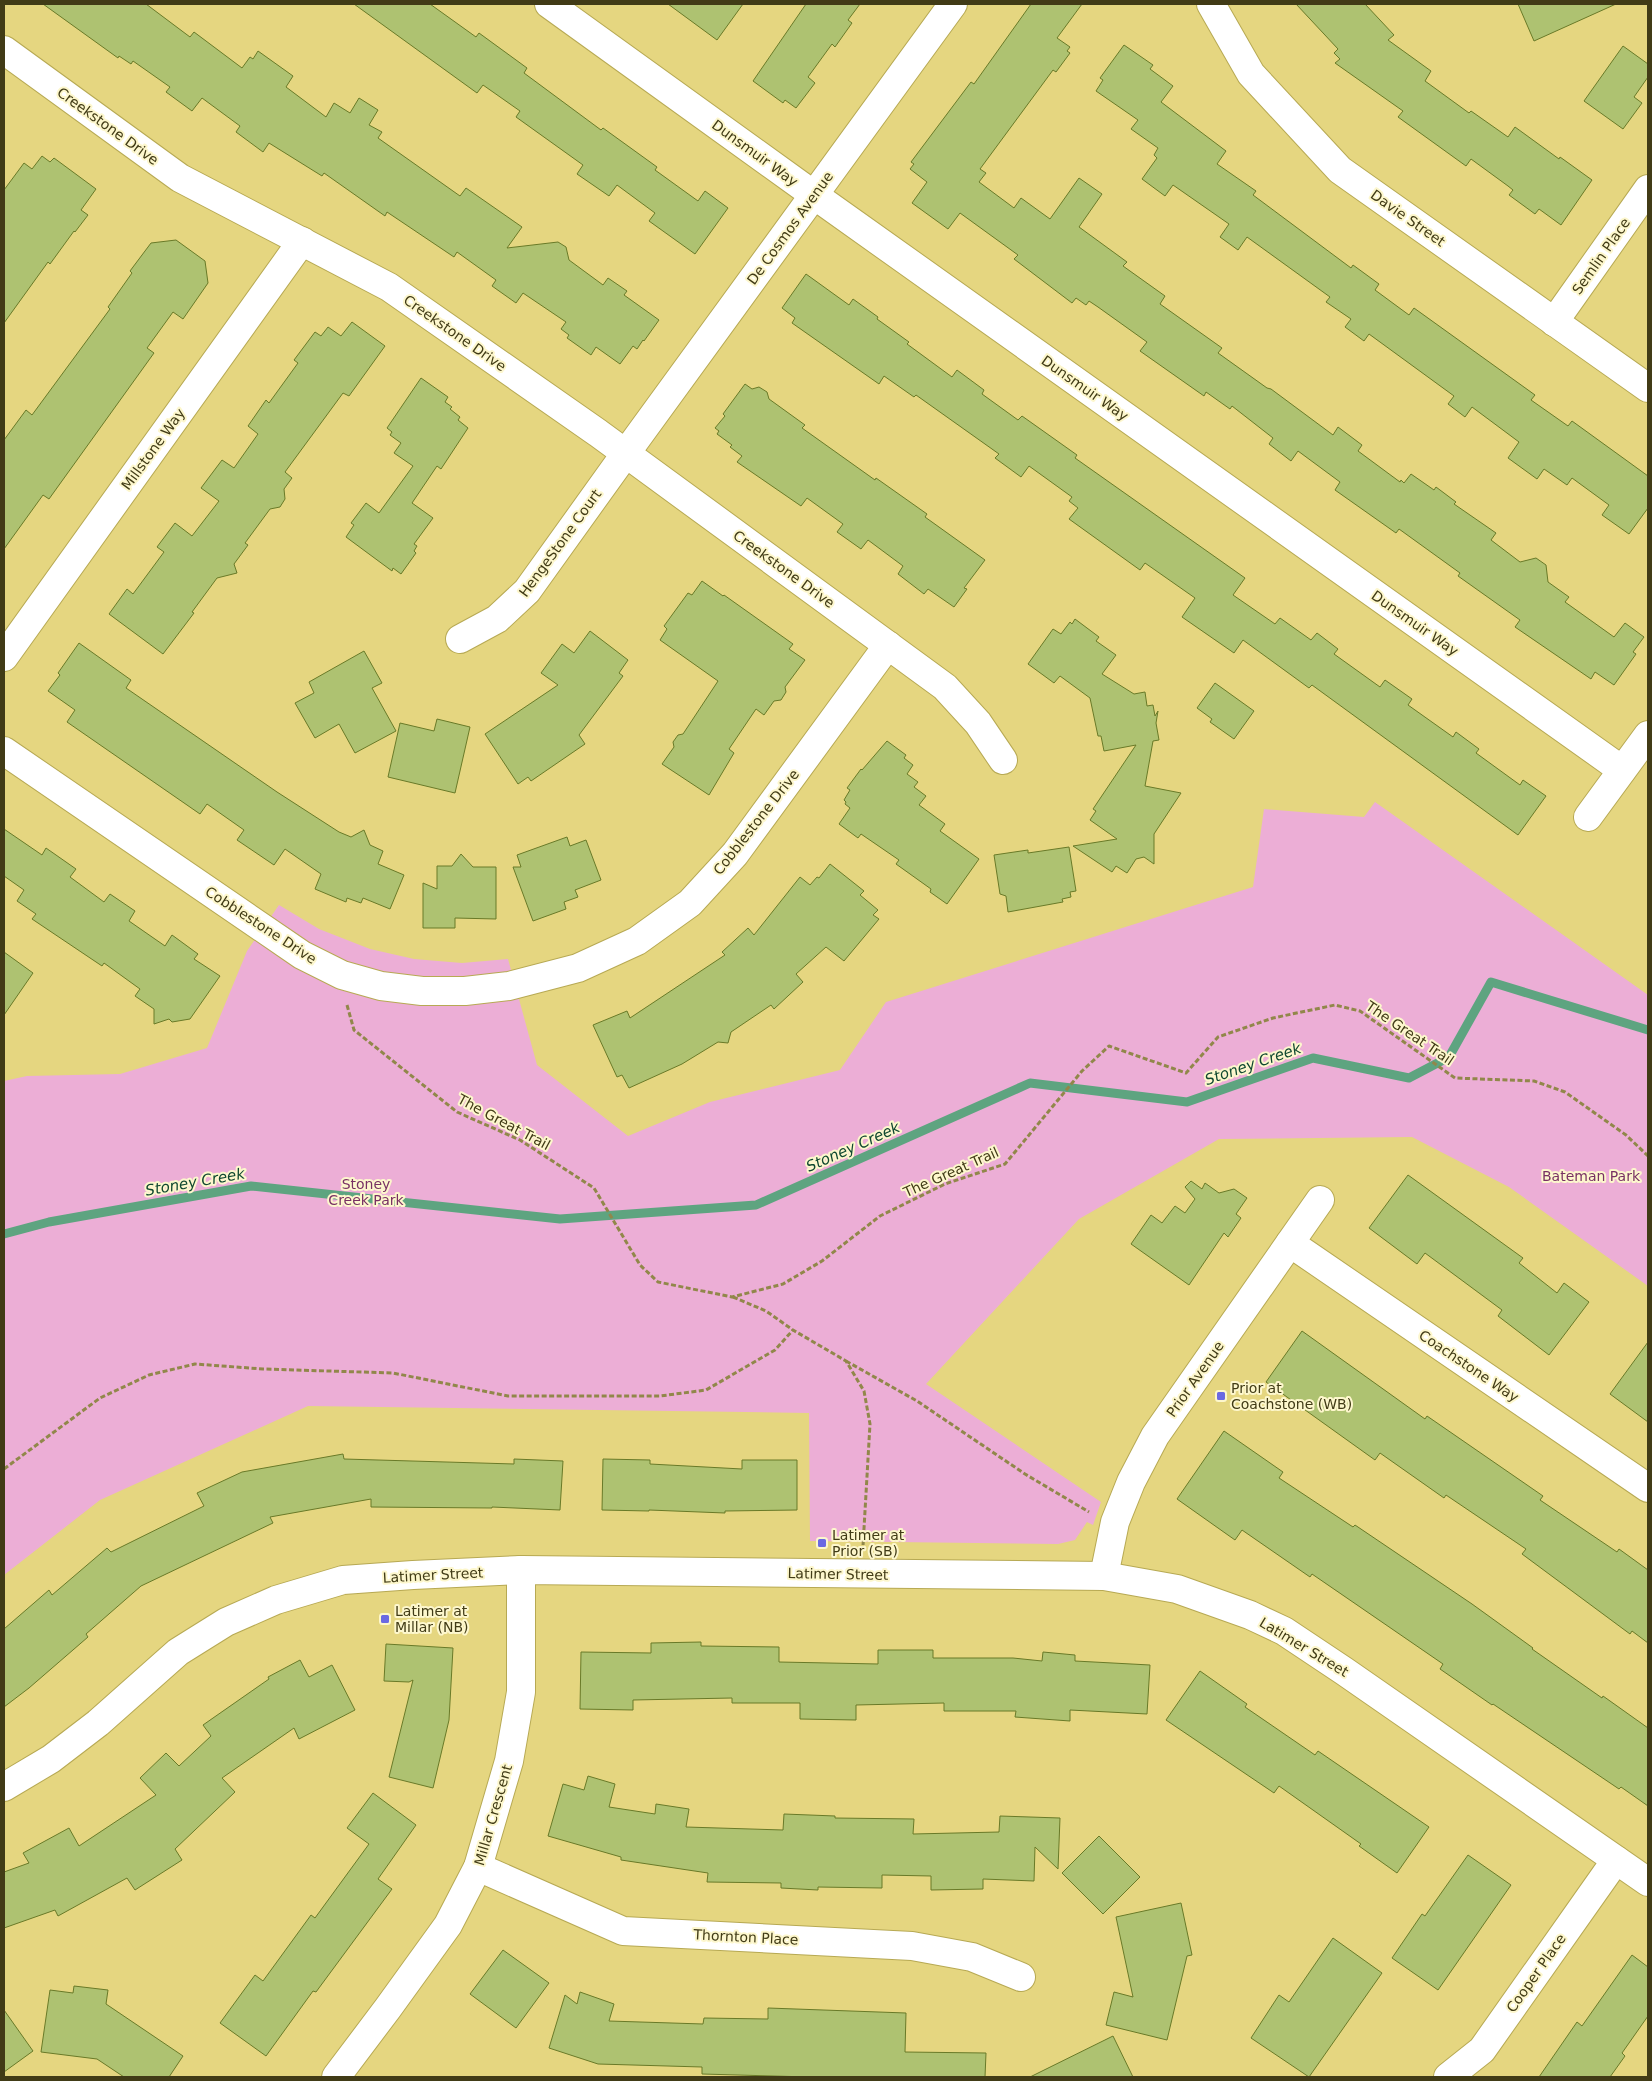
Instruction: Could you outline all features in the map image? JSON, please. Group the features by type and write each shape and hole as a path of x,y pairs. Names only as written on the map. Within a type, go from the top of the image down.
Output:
{"street":[{"name":"Dunsmuir Way","path":"548,4 1622,770"},
{"name":"De Cosmos Avenue","path":"626,453 953,4"},
{"name":"Davie Street","path":"1212,4 1252,74 1340,170 1648,388"},
{"name":"Creekstone Drive","path":"4,50 180,178 389,287 626,453 945,687 978,723 1004,760"},
{"name":"Semlin Place","path":"1554,322 1648,189"},
{"name":"Millstone Way","path":"4,657 302,242"},
{"name":"HengeStone Court","path":"460,639 497,619 527,591 626,453"},
{"name":"Cobblestone Drive","path":"4,751 302,955 342,975 381,986 422,991 464,991 509,986 578,968 637,941 690,903 735,854 888,645"},
{"path":"1588,817 1648,735"},
{"name":"Prior Avenue","path":"1104,1576 1116,1522 1131,1482 1154,1436 1320,1200"},
{"name":"Coachstone Way","path":"1290,1243 1648,1488"},
{"name":"Latimer Street","path":"4,1787 51,1759 98,1723 178,1652 226,1622 276,1600 343,1580 413,1574 522,1570 1104,1576 1177,1589 1250,1615 1284,1631 1648,1882"},
{"name":"Millar Crescent","path":"336,2077 448,1925 478,1867 509,1761 521,1692 522,1570"},
{"name":"Cooper Place","path":"1448,2077 1482,2050 1616,1860"},
{"name":"Thornton Place","path":"478,1867 623,1930 912,1946 972,1957 1021,1977"}],"path":[{"name":"The Great Trail","path":"342,975 346,1002 354,1030 457,1112 520,1140 594,1188 640,1265 658,1282 732,1297 782,1284 822,1262 880,1216 945,1184 1004,1164 1082,1071 1110,1046 1186,1073 1218,1037 1273,1018 1335,1005 1360,1011 1455,1078 1534,1082 1565,1092 1626,1135 1648,1156"},
{"path":"732,1297 766,1311 793,1330 917,1401 1082,1510 1116,1522"},
{"path":"4,1469 100,1398 149,1375 196,1364 263,1369 392,1373 508,1396 660,1396 706,1390 774,1350 793,1330"},
{"path":"846,1361 864,1391 870,1424 862,1574"}],"green space":[{"name":"Stoney Creek Park","path":"1375,802 1648,995 1648,1286 1509,1187 1412,1137 1219,1139 1079,1219 926,1384 1101,1502 1093,1525 1087,1522 1075,1540 1058,1544 810,1541 809,1413 308,1406 100,1500 4,1575 4,1081 27,1076 120,1074 207,1048 247,951 279,905 319,929 370,949 414,959 462,963 508,959 537,1065 628,1136 710,1102 840,1070 886,1002 1253,887 1264,809 1364,817"}],"building":[{"path":"43,4 146,4 190,37 194,32 242,68 250,57 253,59 258,51 293,76 286,87 326,117 334,103 350,113 359,98 378,110 369,125 382,132 378,138 460,196 466,188 522,227 507,248 558,242 566,247 569,260 603,285 608,278 627,291 624,295 659,320 637,349 633,346 620,364 596,347 591,355 567,338 569,335 561,329 566,322 523,293 516,303 492,286 496,280 457,252 454,257 387,212 385,216 324,173 322,176 269,143 263,152 236,132 240,126 202,98 192,111 166,92 170,87 133,61 131,64 119,56 118,58"},
{"path":"354,4 430,4 476,37 479,33 527,68 524,73 601,130 603,128 657,167 655,170 698,201 705,191 728,208 695,254 649,221 655,213 617,185 609,196 577,174 583,165 516,117 520,111 483,85 477,93"},
{"path":"668,4 743,4 717,40"},
{"path":"806,4 860,4 848,20 852,23 835,47 832,44 808,77 815,83 796,108 785,100 783,103 753,81"},
{"path":"1031,4 1082,4 1057,38 1070,47 1067,51 1070,53 1056,72 1053,70 980,169 986,173 979,182 1014,208 1021,198 1050,219 1079,178 1102,194 1079,227 1127,262 1123,266 1165,296 1160,304 1222,348 1218,353 1333,435 1338,427 1362,445 1358,451 1400,482 1401,480 1404,483 1411,474 1434,490 1436,487 1456,502 1454,504 1496,533 1491,540 1520,562 1536,558 1546,565 1548,582 1569,597 1565,602 1614,637 1625,623 1644,637 1633,652 1636,654 1614,685 1595,672 1591,679 1515,627 1520,620 1458,576 1460,573 1399,529 1396,533 1335,490 1340,482 1298,451 1291,461 1269,444 1273,438 1232,406 1230,409 1206,392 1204,396 1140,351 1147,342 1098,307 1089,301 1086,305 1076,298 1072,303 1014,259 1018,255 960,213 948,229 912,203 927,182 910,169 914,164 911,162 971,82 974,84"},
{"path":"1296,4 1365,4 1394,35 1388,40 1431,71 1425,81 1469,113 1471,111 1508,137 1515,127 1592,180 1561,225 1539,209 1535,214 1509,195 1513,190 1471,159 1466,166 1398,117 1403,111 1335,63 1340,59 1334,53 1338,49"},
{"path":"1518,4 1616,4 1534,41"},
{"path":"1124,45 1153,65 1150,69 1173,86 1161,102 1226,151 1217,164 1256,191 1253,195 1351,268 1353,265 1379,284 1375,290 1409,315 1414,308 1535,395 1531,400 1568,426 1572,421 1648,476 1648,508 1629,534 1602,515 1609,505 1572,478 1567,485 1544,469 1537,479 1508,458 1519,442 1472,407 1465,417 1448,404 1454,396 1369,334 1364,341 1345,327 1351,319 1326,302 1330,297 1247,237 1238,250 1220,237 1229,224 1173,185 1165,196 1142,179 1157,158 1154,155 1158,148 1131,129 1138,120 1096,91 1103,80 1100,78"},
{"path":"1623,46 1648,64 1648,77 1634,97 1642,103 1623,129 1584,101"},
{"path":"42,156 50,162 54,158 96,189 81,210 88,215 50,264 48,262 4,323 4,190 24,163 32,169"},
{"path":"176,240 205,261 208,283 183,319 173,312 147,348 154,353 49,499 43,495 4,549 4,440 26,410 32,415 110,309 108,307 132,273 130,271 151,243"},
{"path":"806,274 849,305 853,299 909,342 907,344 952,377 957,370 984,390 982,394 1018,420 1022,416 1077,455 1075,458 1245,578 1233,595 1275,624 1280,618 1311,640 1317,633 1338,649 1334,654 1380,687 1385,680 1412,699 1408,705 1453,737 1456,732 1479,749 1476,753 1520,785 1523,780 1546,796 1518,835 1312,685 1309,688 1243,640 1234,653 1182,617 1195,598 1145,563 1140,570 1069,519 1078,508 1069,501 1072,497 1029,466 1021,477 995,458 999,454 916,395 914,397 884,376 879,384 792,323 795,318 782,308"},
{"path":"352,322 385,346 349,396 343,393 285,472 292,478 284,489 285,499 280,507 270,509 245,543 248,545 234,564 237,573 217,578 192,612 194,613 163,654 109,614 127,589 133,594 164,552 157,547 175,523 192,536 219,501 201,488 222,460 234,468 258,434 248,426 266,400 269,403 298,363 294,360 315,332 321,336 328,327 341,336"},
{"path":"421,378 448,397 445,402 460,417 458,420 468,428 441,469 437,466 412,503 433,518 414,544 417,546 414,551 416,553 401,574 393,568 392,571 346,537 354,525 351,523 366,503 379,513 413,466 394,453 401,443 390,435 392,432 387,428"},
{"path":"745,384 752,389 759,387 767,392 769,399 805,425 802,428 927,514 925,517 985,560 964,588 967,589 954,607 928,589 924,594 898,574 903,566 868,540 861,549 837,532 843,524 807,498 801,506 737,462 742,456 730,447 732,445 717,434 719,431 715,428 725,416 723,414"},
{"path":"702,581 793,644 789,649 805,660 785,687 786,692 781,700 774,701 764,715 756,709 729,749 734,753 709,795 662,764 674,747 673,742 678,735 683,734 718,681 660,640 667,629 664,626 688,593 692,595"},
{"path":"1075,619 1099,637 1096,641 1116,655 1102,674 1134,694 1145,692 1147,706 1153,705 1155,716 1158,711 1156,723 1159,740 1153,741 1145,786 1181,793 1154,834 1154,864 1144,857 1136,859 1127,873 1116,866 1112,872 1073,846 1117,839 1090,820 1096,811 1093,809 1136,745 1104,751 1101,736 1098,736 1090,698 1060,676 1054,683 1028,664 1053,629 1061,634 1070,622 1072,624"},
{"path":"590,631 628,660 619,673 623,676 579,735 585,744 531,781 528,777 518,784 485,734 558,685 541,673 562,644 574,653"},
{"path":"79,643 131,680 126,688 277,792 339,832 351,837 364,830 370,845 383,851 378,864 404,875 390,909 363,898 361,903 347,898 346,902 315,889 321,874 285,849 274,865 237,840 244,830 207,804 200,814 67,722 75,710 48,691"},
{"path":"364,651 382,683 372,688 396,731 355,753 339,724 315,738 295,703 314,693 309,682"},
{"path":"1215,683 1254,711 1234,739 1210,722 1212,719 1197,708"},
{"path":"437,719 470,727 455,793 388,777 400,723 434,731"},
{"path":"887,741 906,755 904,758 913,765 907,774 918,782 914,787 926,796 919,805 945,824 940,831 979,859 947,904 930,892 931,889 896,864 899,860 861,834 858,838 839,824 850,808 845,804 844,800 850,790 847,788 861,769"},
{"path":"4,829 42,855 46,848 76,869 70,877 104,902 110,894 135,911 129,921 165,946 172,935 198,954 194,959 220,976 190,1019 172,1022 169,1019 154,1024 154,1009 135,996 140,989 104,963 102,966 32,919 36,914 17,901 24,890 4,876"},
{"path":"567,837 570,846 586,840 601,880 575,890 578,897 564,902 566,909 533,921 513,867 521,867 517,855"},
{"path":"1069,847 1076,891 1070,892 1071,897 1062,899 1063,902 1008,912 1006,896 1000,894 994,855 1028,850 1028,853"},
{"path":"461,854 473,867 496,867 496,919 455,918 455,928 423,928 423,883 437,889 437,866 452,866"},
{"path":"830,864 864,891 860,895 878,910 873,915 879,919 844,961 826,947 796,974 803,982 774,1009 771,1005 731,1032 728,1043 718,1042 682,1064 629,1088 622,1075 617,1077 593,1025 627,1011 630,1018 725,955 722,952 748,928 754,935 800,877 810,885 817,877 819,878"},
{"path":"4,952 33,973 4,1015"},
{"path":"1408,1175 1523,1258 1519,1263 1557,1293 1564,1283 1589,1302 1549,1355 1498,1316 1502,1310 1425,1253 1417,1264 1369,1228"},
{"path":"1191,1181 1202,1189 1205,1183 1219,1193 1234,1189 1247,1198 1236,1214 1241,1218 1228,1237 1224,1233 1189,1285 1131,1244 1151,1215 1162,1223 1175,1206 1185,1213 1195,1199 1185,1187"},
{"path":"1302,1331 1425,1419 1427,1416 1543,1496 1540,1500 1617,1552 1619,1549 1648,1570 1648,1643 1632,1631 1630,1634 1522,1554 1526,1549 1446,1495 1444,1498 1380,1453 1375,1460 1266,1382"},
{"path":"1648,1342 1648,1422 1610,1394"},
{"path":"1224,1431 1283,1472 1279,1478 1353,1527 1355,1525 1472,1604 1532,1649 1648,1728 1648,1806 1492,1705 1440,1669 1443,1664 1312,1574 1310,1577 1242,1530 1235,1540 1177,1499"},
{"path":"343,1454 344,1459 514,1464 514,1459 563,1461 560,1510 492,1507 371,1507 371,1499 270,1517 273,1523 141,1586 86,1634 88,1637 4,1707 4,1629 49,1590 52,1595 107,1548 111,1552 204,1506 197,1493 242,1472"},
{"path":"603,1459 650,1460 650,1464 742,1469 742,1460 797,1460 797,1510 725,1511 725,1513 602,1510"},
{"path":"701,1642 701,1646 779,1647 779,1662 878,1664 878,1650 933,1650 933,1658 1013,1658 1042,1661 1043,1652 1075,1655 1075,1661 1150,1665 1147,1714 1070,1710 1070,1721 1015,1717 1016,1711 944,1711 944,1703 856,1705 856,1720 800,1719 800,1703 732,1703 732,1698 633,1700 633,1710 580,1709 581,1652 651,1653 651,1643"},
{"path":"386,1644 453,1648 449,1720 433,1788 389,1777 413,1680 409,1682 384,1681"},
{"path":"300,1660 309,1677 332,1665 355,1710 299,1739 294,1728 222,1778 235,1792 175,1849 182,1860 135,1890 127,1878 58,1916 55,1910 4,1928 4,1872 29,1863 23,1853 69,1828 79,1846 156,1795 140,1778 166,1753 179,1766 211,1736 203,1725 269,1679 268,1677"},
{"path":"1200,1671 1247,1704 1245,1707 1315,1755 1318,1751 1429,1827 1397,1873 1359,1846 1361,1844 1279,1786 1274,1793 1166,1720"},
{"path":"588,1776 615,1784 609,1807 655,1814 656,1804 689,1809 686,1827 783,1830 784,1814 835,1816 835,1818 914,1819 913,1834 999,1832 1000,1816 1060,1818 1058,1869 1035,1847 1034,1881 983,1879 983,1889 931,1890 931,1876 882,1875 882,1888 818,1887 818,1890 781,1888 781,1883 707,1882 708,1873 621,1860 621,1857 548,1836 563,1784 584,1790"},
{"path":"373,1793 416,1825 378,1879 392,1889 316,1992 313,1991 266,2056 220,2023 255,1975 263,1981 311,1915 315,1918 369,1844 347,1828"},
{"path":"1099,1836 1140,1877 1103,1914 1062,1873"},
{"path":"1468,1855 1511,1885 1438,1990 1392,1958 1422,1914 1425,1916"},
{"path":"1181,1903 1192,1955 1187,1956 1167,2040 1106,2025 1114,1992 1133,1997 1116,1917"},
{"path":"1333,1938 1382,1973 1309,2077 1251,2038 1279,1995 1289,2002"},
{"path":"503,1950 549,1983 516,2028 470,1994"},
{"path":"1632,1955 1648,1967 1648,2016 1622,2053 1625,2056 1610,2077 1539,2077 1577,2022 1582,2026"},
{"path":"74,1986 108,1990 106,2004 183,2056 169,2077 124,2077 97,2059 41,2052 50,1990 73,1993"},
{"path":"580,1992 614,2004 609,2021 703,2024 704,2018 768,2019 768,2008 906,2013 905,2052 986,2053 985,2077 809,2077 702,2074 702,2067 598,2064 549,2048 565,1995 577,2004"},
{"path":"4,2010 33,2051 4,2072"},
{"path":"1113,2036 1133,2077 1030,2077"}],"waterway":[{"name":"Stoney Creek","path":"4,1234 49,1222 251,1186 560,1219 756,1205 1030,1083 1187,1102 1313,1058 1409,1078 1449,1057 1491,982 1648,1030"}],"place":[{"name":"Prior at Coachstone (WB)","path":"1221,1396"},
{"name":"Latimer at Prior (SB)","path":"822,1543"},
{"name":"Latimer at Millar (NB)","path":"385,1619"}],"park label":[{"name":"Bateman Park","path":"1591,1176"}]}
